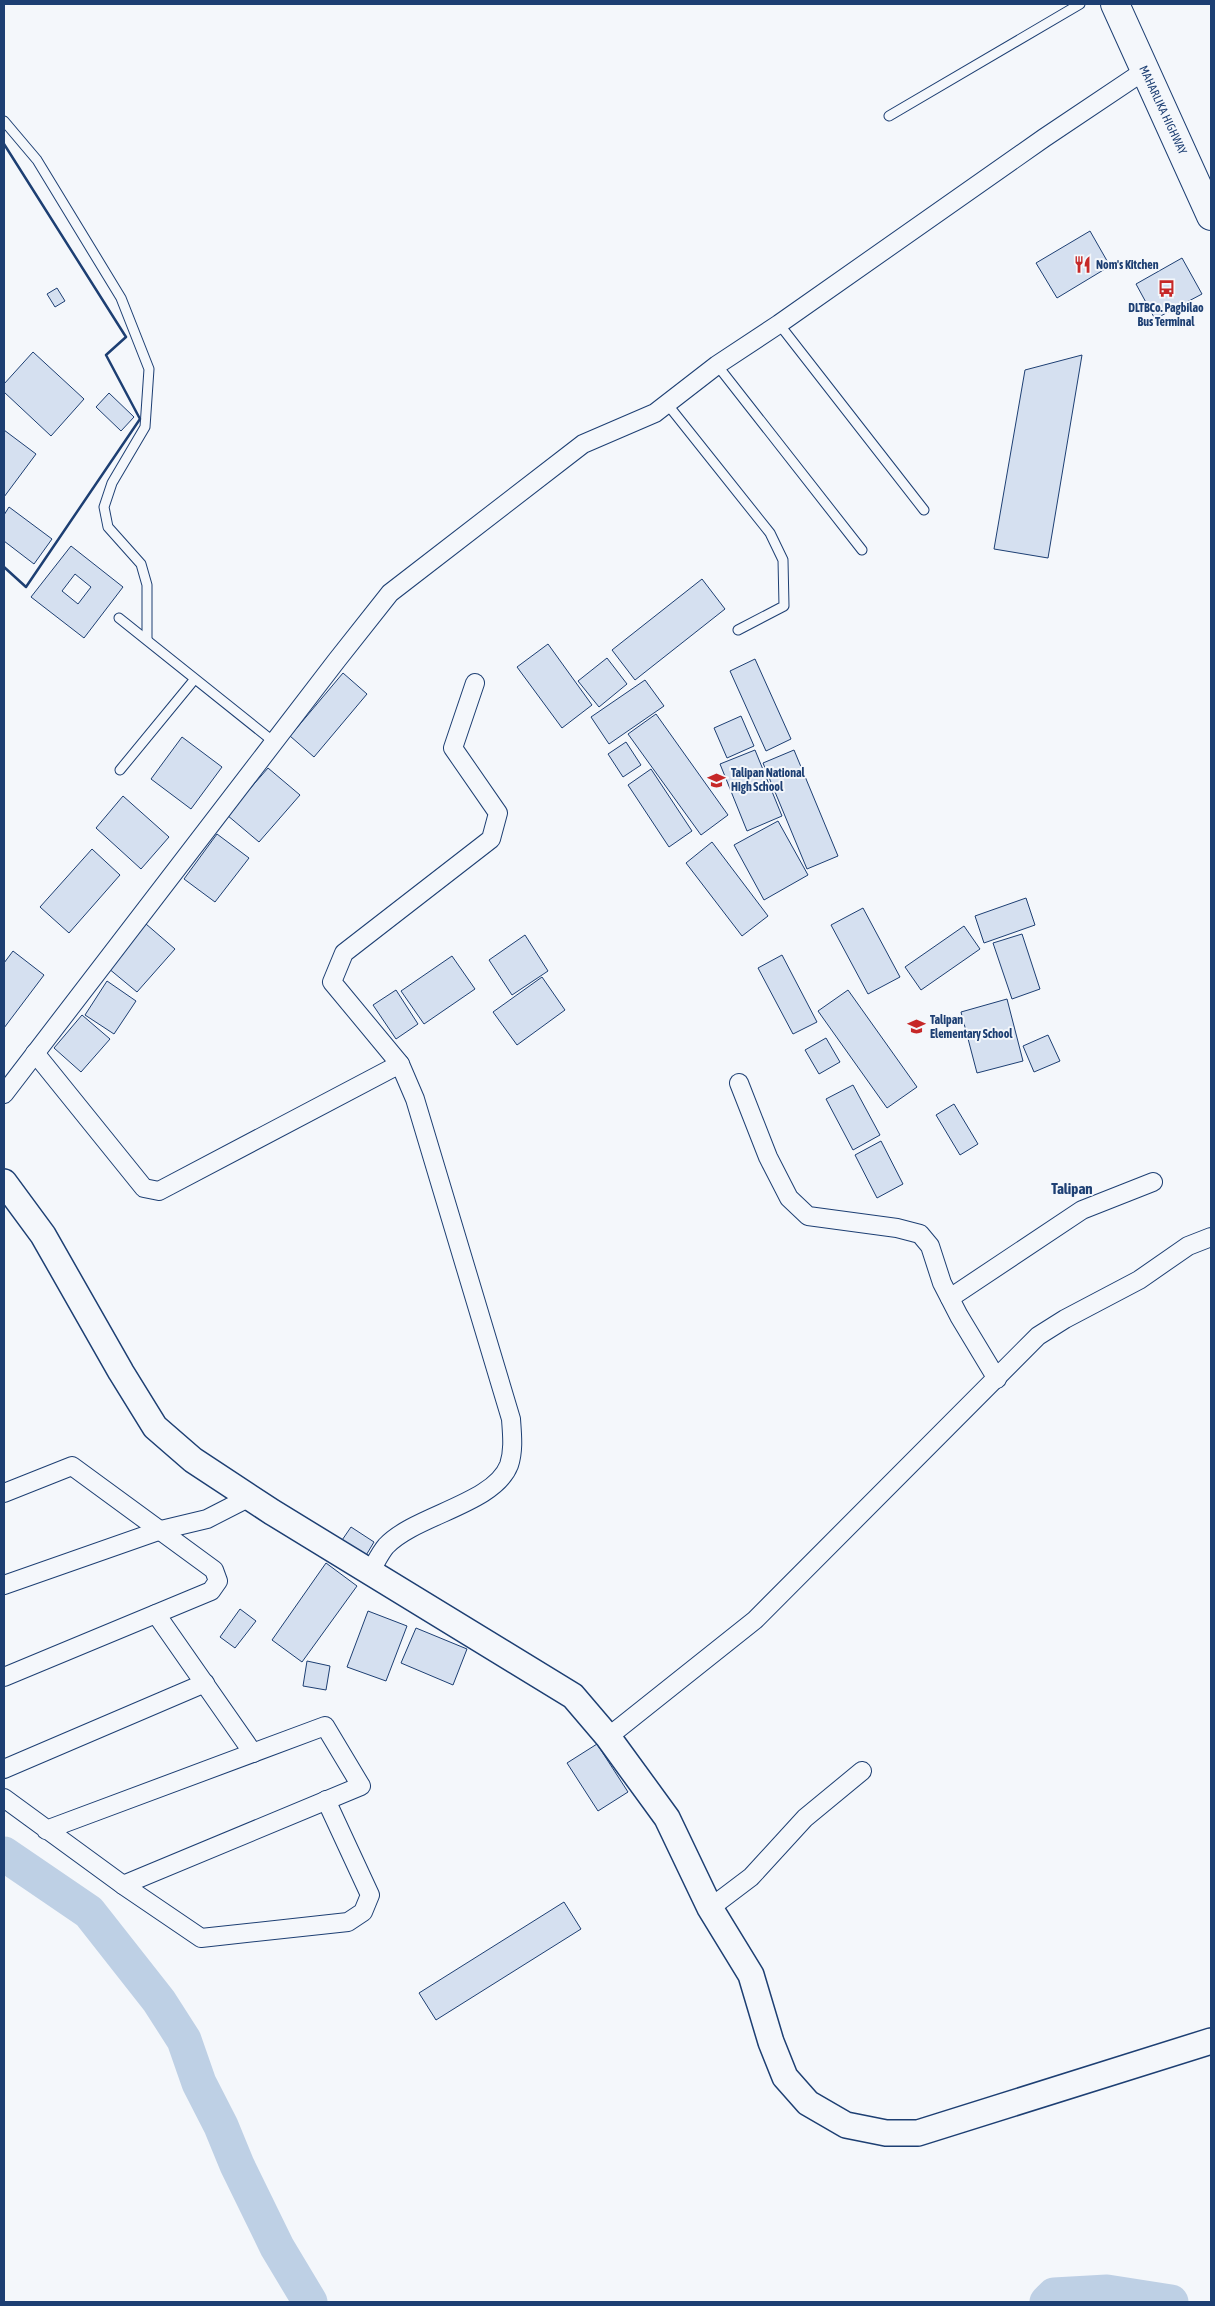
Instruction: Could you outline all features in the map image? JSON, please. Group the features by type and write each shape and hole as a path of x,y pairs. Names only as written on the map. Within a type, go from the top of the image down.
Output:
{"highway":[{"name":"MAHARLIKA HIGHWAY","path":"1115,4 1211,216"}],"street":[{"path":"4,1094 390,593 583,444 655,414 717,365 779,324 1044,138 1144,71"},
{"path":"370,1572 386,1546 404,1532 483,1492 498,1482 509,1466 513,1448 508,1410 415,1099 400,1064 332,982 344,953 491,839 498,813 453,748 476,683"},
{"path":"34,1053 144,1188 159,1191 400,1064"},
{"path":"739,1083 768,1157 789,1198 808,1216 898,1228 920,1234 930,1246 942,1283 950,1298 997,1378"},
{"path":"4,1182 43,1235 121,1372 156,1427 193,1460 250,1497 573,1696 608,1737 667,1818 710,1908 751,1975 771,2042 785,2077 808,2103 846,2125 886,2133 918,2133 1211,2041"},
{"path":"950,1298 1082,1210 1153,1182"},
{"path":"608,1737 755,1620 1038,1336 1065,1319 1139,1280 1188,1246 1211,1238"},
{"path":"4,1493 72,1466 214,1570 218,1581 211,1591 4,1677"},
{"path":"4,1585 161,1530 206,1519 250,1497"},
{"path":"156,1614 253,1753"},
{"path":"4,1769 205,1684"},
{"path":"46,1830 325,1726 361,1786 123,1885"},
{"path":"710,1908 751,1877 806,1818 862,1771"},
{"path":"4,1798 123,1885 201,1938 348,1922 363,1912 370,1895 326,1800"}],"lane":[{"path":"889,116 1080,4"},
{"path":"4,121 37,160 121,298 149,369 145,427 112,484 104,507 108,527 141,564 147,585 146,639"},
{"path":"779,324 924,510"},
{"path":"717,365 862,550"},
{"path":"668,404 770,533 783,560 784,606 738,630"},
{"path":"119,618 194,680 274,742"},
{"path":"120,770 194,680"}],"building":[{"path":"1090,231 1110,266 1057,298 1036,263"},
{"path":"1182,258 1202,294 1155,319 1136,284"},
{"path":"57,288 65,301 55,307 47,294"},
{"path":"33,352 84,399 51,436 4,392 4,384"},
{"path":"1082,355 1048,558 994,549 1025,370"},
{"path":"109,393 134,417 121,431 96,407"},
{"path":"4,430 36,454 4,497"},
{"path":"9,507 52,539 34,564 4,541 4,515"},
{"path":"71,546 123,587 84,638 31,597","holes":["75,574 91,587 78,604 62,591"]},
{"path":"702,579 725,609 635,680 612,650"},
{"path":"548,644 592,705 562,728 517,667"},
{"path":"607,658 627,684 599,707 578,681"},
{"path":"755,659 791,739 766,751 730,671"},
{"path":"343,673 367,694 314,757 290,736"},
{"path":"645,680 664,706 609,744 591,717"},
{"path":"656,714 728,815 701,835 628,734"},
{"path":"741,716 754,746 727,758 714,728"},
{"path":"182,737 222,767 191,809 151,779"},
{"path":"626,742 641,765 623,777 608,754"},
{"path":"755,750 782,816 747,831 720,764"},
{"path":"794,750 838,856 807,869 763,763"},
{"path":"268,768 300,795 259,842 227,815"},
{"path":"651,769 692,831 669,847 628,785"},
{"path":"123,796 169,837 141,869 96,828"},
{"path":"778,821 808,875 764,900 734,845"},
{"path":"217,834 249,858 215,902 184,879"},
{"path":"712,842 768,916 742,936 686,863"},
{"path":"92,849 120,875 69,933 40,907"},
{"path":"1026,898 1035,925 984,943 975,916"},
{"path":"863,908 900,977 868,994 831,925"},
{"path":"146,924 175,949 137,992 108,968"},
{"path":"964,926 980,949 921,990 905,967"},
{"path":"1022,934 1040,989 1012,999 993,943"},
{"path":"525,935 548,971 512,995 489,960"},
{"path":"13,951 44,975 4,1028 4,963"},
{"path":"782,955 817,1022 793,1034 758,968"},
{"path":"452,956 475,989 424,1024 401,991"},
{"path":"542,977 565,1010 517,1045 493,1012"},
{"path":"107,981 136,1001 114,1034 85,1015"},
{"path":"396,990 418,1024 396,1039 373,1005"},
{"path":"848,990 917,1087 887,1108 818,1011"},
{"path":"1007,999 1023,1061 977,1073 961,1012"},
{"path":"82,1015 110,1039 81,1072 54,1048"},
{"path":"1048,1035 1060,1061 1034,1072 1023,1046"},
{"path":"826,1038 840,1062 819,1074 805,1050"},
{"path":"853,1085 880,1135 853,1150 826,1099"},
{"path":"954,1104 978,1144 960,1155 936,1115"},
{"path":"881,1141 903,1184 877,1198 855,1155"},
{"path":"351,1527 374,1542 362,1562 338,1546"},
{"path":"326,1563 357,1586 302,1662 272,1640"},
{"path":"240,1609 256,1621 235,1648 220,1637"},
{"path":"368,1611 407,1626 386,1681 347,1667"},
{"path":"416,1628 467,1649 453,1685 401,1663"},
{"path":"307,1661 330,1666 326,1690 303,1686"},
{"path":"597,1744 628,1792 598,1811 567,1763"},
{"path":"564,1902 581,1929 436,2020 419,1993"}],"waterway":[{"path":"4,1854 89,1912 159,2001 184,2040 199,2083 221,2126 237,2165 277,2247 310,2302"},
{"path":"1047,2302 1054,2295 1107,2292 1171,2302"}],"wall":[{"path":"4,144 126,337 106,355 140,419 26,587 4,567"}],"place":[{"name":"Nom's Kitchen","path":"1082,265"},
{"name":"DLTBCo. Pagbilao Bus Terminal","path":"1166,289"},
{"name":"Talipan National High School","path":"717,780"},
{"name":"Talipan Elementary School","path":"916,1027"}],"district":[{"name":"Talipan","path":"1072,1188"}]}
